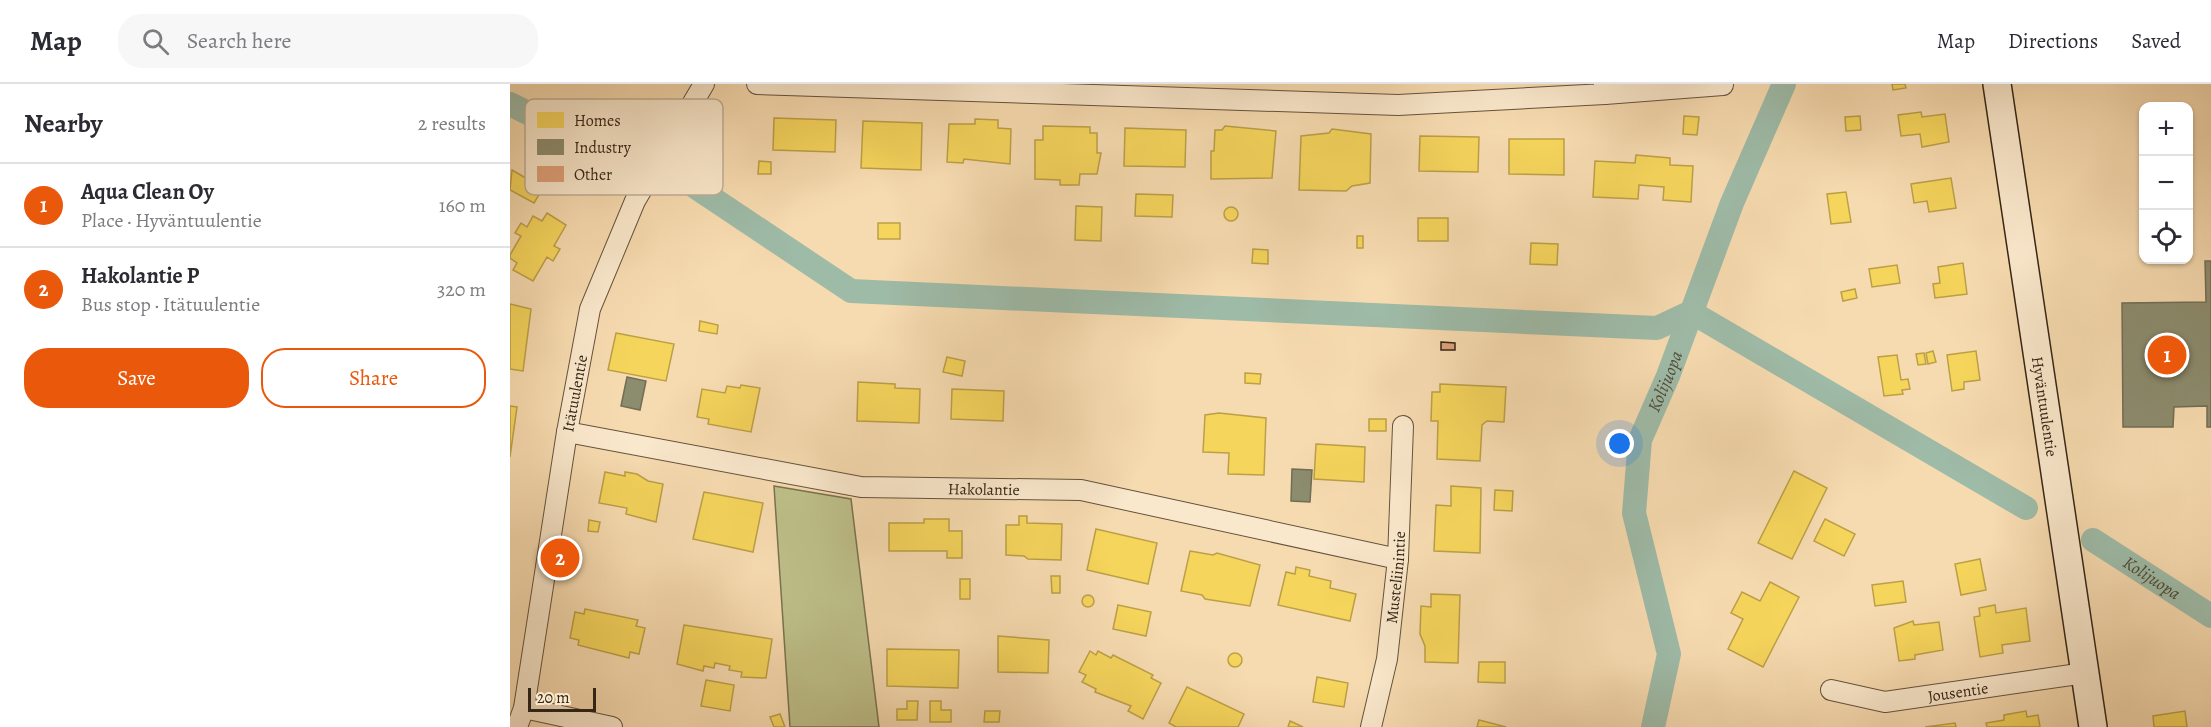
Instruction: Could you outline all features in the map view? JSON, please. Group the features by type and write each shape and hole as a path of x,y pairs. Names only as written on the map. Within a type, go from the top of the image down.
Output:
{"street":[{"name":"Itätuulentie","path":"695,99 704,84"},
{"path":"757,84 1398,105 1605,89 1723,85"},
{"name":"Hyväntuulentie","path":"1997,84 2093,727"},
{"name":"Itätuulentie","path":"517,727 524,708 567,432 590,309 639,195"},
{"name":"Musteliinintie","path":"1371,727 1387,659 1398,560 1403,426"},
{"name":"Hakolantie","path":"567,432 861,487 1082,490 1398,560"},
{"name":"Jousentie","path":"1831,690 1885,702 2085,673"},
{"path":"524,708 612,727"}],"green space":[{"path":"774,486 851,499 879,727 790,727"}],"building: Homes":[{"path":"1892,84 1905,84 1906,88 1893,90"},
{"path":"1921,112 1922,117 1945,114 1949,142 1922,147 1920,134 1901,136 1898,115"},
{"path":"1684,116 1699,117 1697,135 1683,134"},
{"path":"1860,116 1861,130 1846,131 1845,117"},
{"path":"774,118 836,120 835,152 773,150"},
{"path":"975,119 998,120 998,128 1011,129 1010,164 964,159 963,163 947,162 949,124 975,124"},
{"path":"863,121 922,123 921,170 861,168"},
{"path":"1043,126 1090,127 1090,133 1097,133 1097,153 1101,153 1097,174 1080,174 1079,185 1060,185 1060,180 1035,179 1035,140 1043,140"},
{"path":"1225,126 1276,131 1272,178 1211,179 1211,151 1214,151 1215,130 1222,130"},
{"path":"1125,128 1186,130 1185,167 1124,166"},
{"path":"1332,129 1371,134 1370,183 1352,186 1346,191 1299,190 1301,136 1329,133"},
{"path":"1420,136 1479,137 1478,172 1419,171"},
{"path":"1509,139 1564,139 1564,175 1509,174"},
{"path":"1636,155 1670,158 1670,165 1693,166 1691,202 1663,200 1664,187 1639,185 1638,199 1593,197 1595,161 1635,163"},
{"path":"759,161 771,162 771,174 758,174"},
{"path":"512,170 525,178 525,195 539,195 534,203 510,190"},
{"path":"1951,178 1956,208 1929,212 1927,201 1914,203 1911,184"},
{"path":"1846,192 1851,222 1831,224 1827,194"},
{"path":"1136,194 1173,195 1172,217 1135,216"},
{"path":"1076,206 1102,207 1101,241 1075,240"},
{"path":"1231,207 1236,209 1238,214 1236,219 1231,221 1226,219 1224,214 1226,209"},
{"path":"547,213 566,225 554,246 560,249 553,261 547,257 533,281 513,270 517,263 510,258 510,255 521,236 515,233 521,223 527,227 533,216 542,221"},
{"path":"1418,218 1448,218 1448,241 1418,241"},
{"path":"878,223 900,223 900,239 878,239"},
{"path":"1357,236 1363,236 1363,248 1357,248"},
{"path":"1531,243 1558,244 1557,265 1530,264"},
{"path":"1253,249 1268,250 1268,264 1252,263"},
{"path":"1963,263 1967,294 1935,298 1933,284 1940,283 1938,267"},
{"path":"1897,265 1900,283 1872,287 1869,269"},
{"path":"1855,289 1857,298 1843,301 1841,292"},
{"path":"510,304 531,309 523,371 510,369"},
{"path":"700,321 718,325 717,334 699,331"},
{"path":"616,333 674,344 666,381 608,370"},
{"path":"1933,351 1936,362 1928,364 1926,353"},
{"path":"1976,351 1980,380 1964,382 1964,389 1952,391 1947,355"},
{"path":"1924,353 1926,364 1918,365 1916,354"},
{"path":"1897,355 1901,380 1908,379 1910,389 1902,390 1903,394 1884,396 1878,357"},
{"path":"947,357 965,361 962,376 943,372"},
{"path":"1245,373 1261,374 1260,384 1245,383"},
{"path":"858,382 895,384 895,388 920,389 919,423 857,421"},
{"path":"1440,384 1506,387 1504,422 1487,421 1482,425 1480,461 1437,459 1438,421 1431,421 1432,392 1440,392"},
{"path":"741,385 760,388 751,432 708,424 709,419 697,417 702,389 725,393 727,386 740,388"},
{"path":"952,389 1004,391 1003,421 951,419"},
{"path":"510,406 517,407 510,457"},
{"path":"1219,413 1266,418 1264,475 1228,474 1229,453 1203,452 1205,415"},
{"path":"1369,419 1386,419 1386,431 1369,431"},
{"path":"1316,444 1365,447 1364,482 1314,479"},
{"path":"1794,471 1827,488 1792,559 1758,543"},
{"path":"605,472 625,476 625,472 637,474 648,481 663,484 656,522 626,514 627,508 599,503"},
{"path":"1451,486 1481,488 1480,553 1434,551 1436,505 1451,506"},
{"path":"1495,490 1513,491 1512,511 1494,510"},
{"path":"704,492 763,503 753,552 693,539"},
{"path":"1019,516 1027,516 1027,523 1062,524 1061,560 1028,559 1024,556 1006,555 1006,525 1019,525"},
{"path":"924,519 949,519 949,531 962,531 962,558 947,558 947,551 889,551 889,523 924,523"},
{"path":"1825,519 1855,534 1844,556 1814,541"},
{"path":"589,520 600,522 598,532 588,531"},
{"path":"1096,529 1157,543 1148,584 1087,570"},
{"path":"1190,551 1213,555 1217,553 1260,565 1250,606 1205,599 1202,595 1181,591"},
{"path":"1980,559 1986,590 1961,595 1955,564"},
{"path":"1296,567 1310,570 1309,576 1331,581 1330,588 1356,594 1350,621 1278,605 1286,572 1295,574"},
{"path":"1051,576 1060,576 1060,593 1052,593"},
{"path":"960,579 970,579 970,599 960,599"},
{"path":"1903,581 1906,602 1875,606 1872,585"},
{"path":"1770,582 1799,597 1763,667 1728,649 1743,619 1731,613 1742,592 1760,601"},
{"path":"1431,594 1460,595 1458,663 1425,662 1425,646 1420,634 1421,606 1431,607"},
{"path":"1090,595 1094,601 1090,607 1086,607 1082,599"},
{"path":"1118,605 1151,612 1146,636 1113,629"},
{"path":"1995,605 1996,613 2026,608 2030,641 2002,645 2003,653 1980,657 1974,617 1980,616 1979,608"},
{"path":"585,609 638,620 636,626 645,628 639,654 630,652 629,658 578,645 579,640 570,638 575,612 584,614"},
{"path":"1913,621 1914,625 1939,622 1943,650 1915,655 1915,659 1899,661 1894,628"},
{"path":"684,625 772,639 766,678 741,677 742,672 729,670 730,666 715,663 714,668 704,666 703,671 677,664"},
{"path":"998,636 1049,640 1048,673 998,672"},
{"path":"887,649 959,650 958,688 887,686"},
{"path":"1090,651 1096,655 1098,651 1111,658 1113,655 1153,675 1151,678 1161,683 1143,719 1128,711 1131,706 1095,692 1096,689 1082,682 1086,675 1079,672"},
{"path":"1232,653 1238,653 1242,660 1238,667 1232,667 1228,663 1228,657"},
{"path":"1479,662 1505,662 1505,683 1478,682"},
{"path":"1317,677 1348,683 1344,707 1313,702"},
{"path":"706,680 734,685 730,711 701,706"},
{"path":"1187,687 1244,714 1238,727 1176,727 1169,723"},
{"path":"907,701 918,701 917,720 897,720 897,709 907,709"},
{"path":"930,701 941,701 941,710 951,710 951,722 930,722"},
{"path":"985,711 1000,711 999,722 984,722"},
{"path":"2026,711 2027,717 2038,715 2040,727 1987,727 1986,723 2004,720 2004,715"},
{"path":"2185,711 2187,727 2154,727 2153,716"},
{"path":"780,714 785,727 774,727 770,717"},
{"path":"1479,720 1506,727 1477,727"},
{"path":"1290,721 1303,727 1288,727"},
{"path":"1955,723 1956,727 1925,727"}],"building: Industry":[{"path":"2205,261 2211,261 2211,427 2207,427 2207,406 2174,407 2173,427 2123,427 2122,303 2206,302"},
{"path":"627,377 646,381 640,410 621,406"},
{"path":"1292,469 1312,470 1310,502 1291,501"}],"building: Other":[{"path":"1441,342 1455,343 1455,350 1441,350"}],"waterway":[{"name":"Kolijuopa","path":"1653,727 1669,654 1634,513 1640,440 1668,376 1732,203 1784,84"},
{"path":"510,104 525,112"},
{"path":"707,195 851,291 1657,328 1691,312 2026,508"},
{"name":"Kolijuopa","path":"2093,540 2211,616"}],"place":[{"name":"Aqua Clean Oy","path":"2167,355"},
{"name":"Hakolantie P","path":"560,558"}]}
